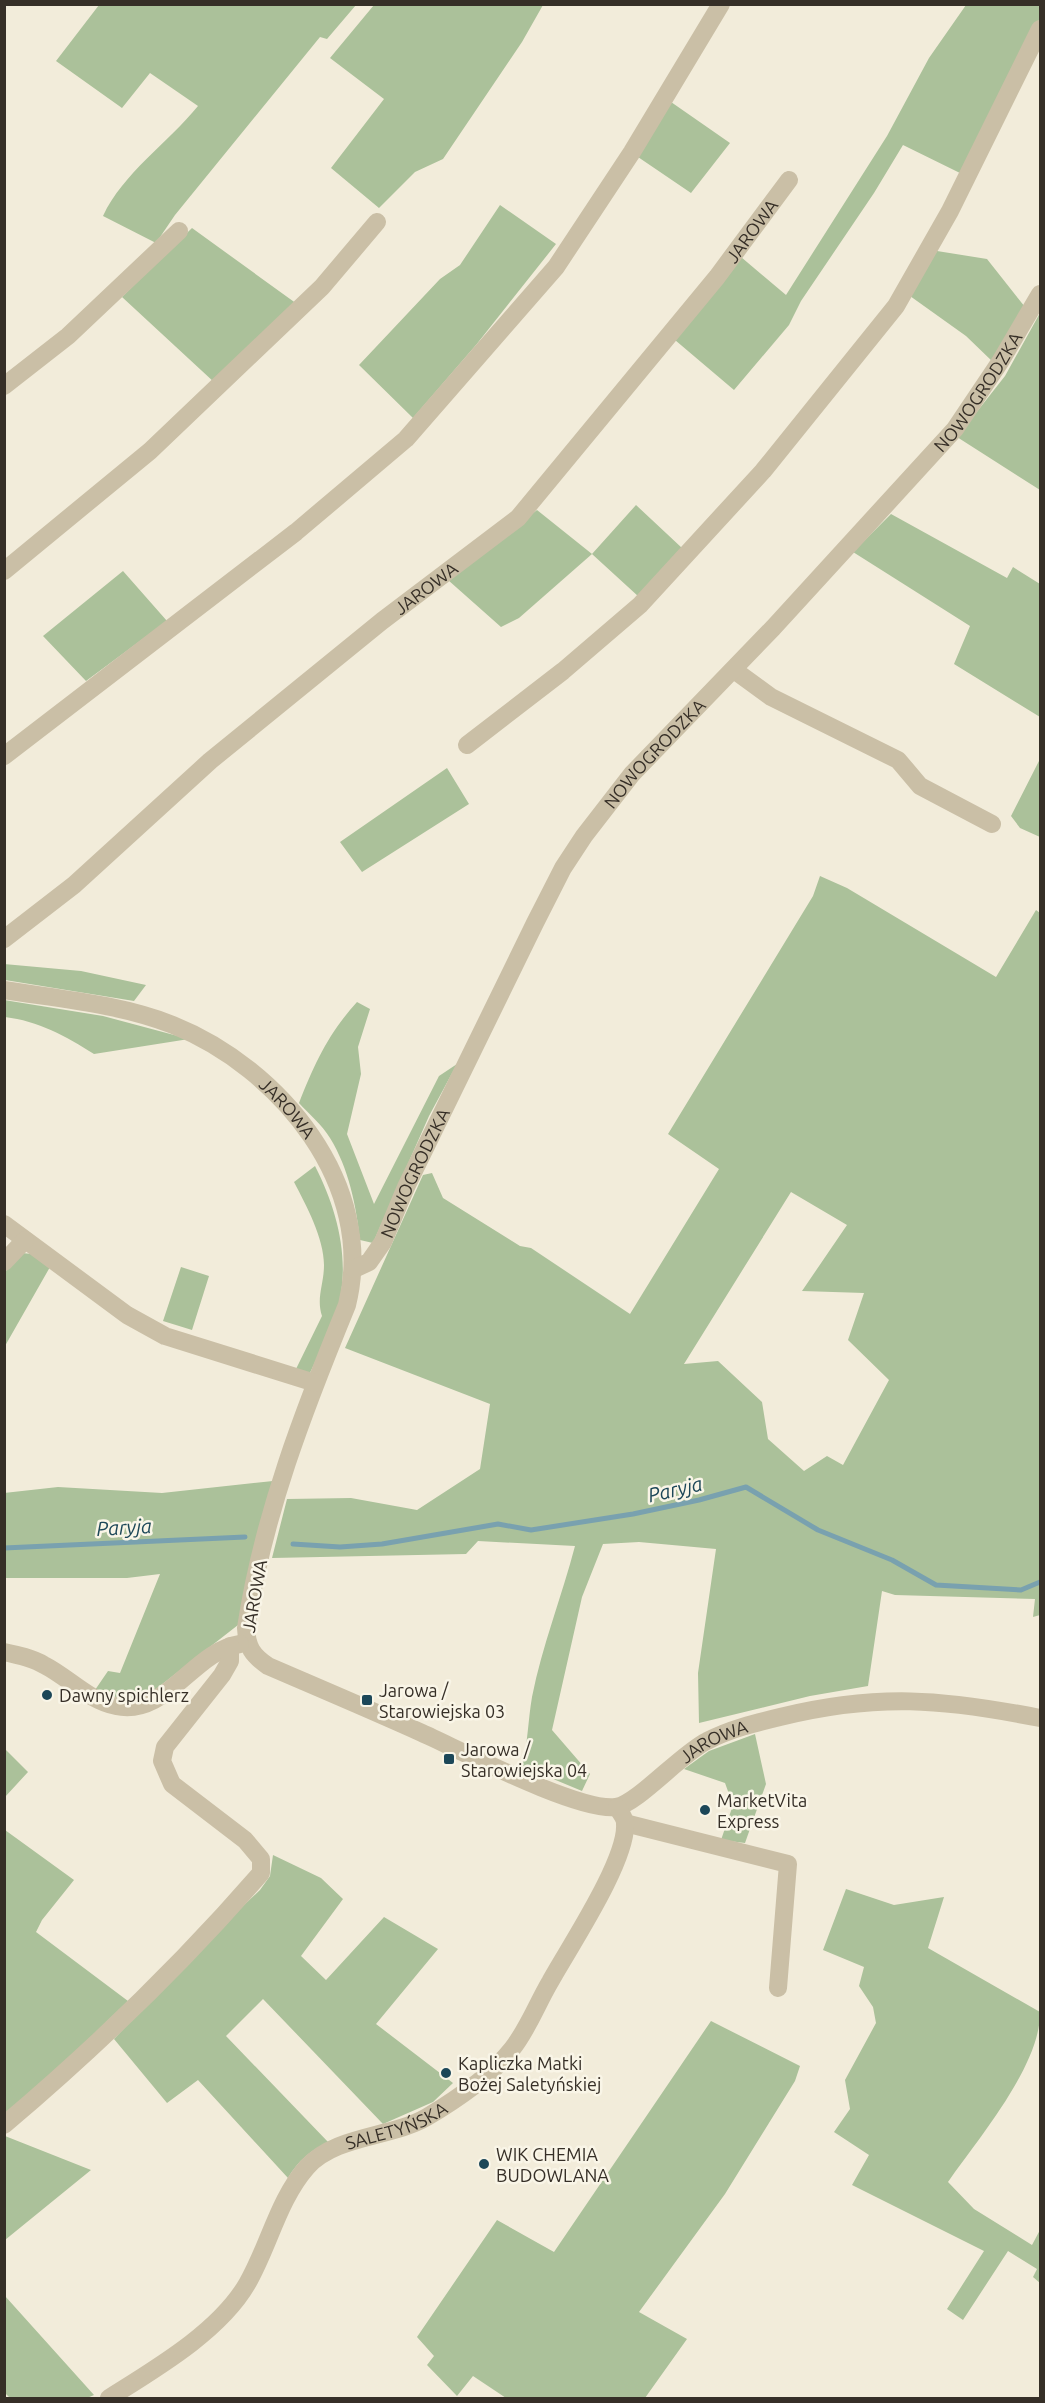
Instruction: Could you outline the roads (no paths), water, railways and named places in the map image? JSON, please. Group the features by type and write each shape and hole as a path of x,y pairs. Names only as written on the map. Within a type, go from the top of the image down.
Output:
{"street":[{"path":"4,756 296,532 406,439 556,267 632,152 721,4"},
{"path":"467,745 563,671 640,605 764,471 896,306 950,211 1041,29"},
{"name":"JAROWA","path":"4,939 74,885 187,780 318,672 518,518 717,277 789,180"},
{"path":"4,571 150,452 322,286 377,222"},
{"path":"4,386 68,336 179,231"},
{"name":"NOWOGRODZKA","path":"354,1269 369,1262 382,1242 406,1187 563,868 605,807 632,774 734,670 955,429 1011,345 1041,294"},
{"path":"734,670 771,697 898,760 920,786 992,824"},
{"name":"JAROWA","path":"4,990 147,1016 204,1038 227,1052 292,1112 321,1148 337,1183 354,1252 354,1269 347,1305 315,1383 275,1498 238,1645 268,1666 522,1778 621,1815 632,1799 691,1750 707,1741 758,1722 795,1713 871,1700 906,1699 960,1704 1041,1718"},
{"path":"4,1224 127,1315 165,1336 315,1383"},
{"path":"4,1262 26,1240"},
{"path":"4,1652 44,1665 99,1699 113,1706 128,1708 155,1700 238,1645"},
{"path":"4,2125 48,2088 137,2003 261,1873 261,1858 244,1840 172,1784 162,1761 165,1747 222,1675 238,1645"},
{"path":"621,1815 788,1864 778,1988"},
{"name":"SALETYŃSKA","path":"109,2398 180,2350 230,2306 250,2278 294,2186 308,2166 324,2153 411,2125 427,2117 479,2081 512,2048 586,1924 619,1852 621,1815"}],"waterway":[{"name":"Paryja","path":"293,1544 340,1547 382,1544 498,1524 531,1530 633,1514 746,1487 818,1530 892,1560 936,1585 1021,1590 1040,1582"},
{"name":"Paryja","path":"4,1548 245,1537"}],"place":[{"name":"Dawny spichlerz","path":"47,1695"},
{"name":"Jarowa / Starowiejska 03","path":"367,1700"},
{"name":"Jarowa / Starowiejska 04","path":"449,1759"},
{"name":"MarketVita Express","path":"705,1810"},
{"name":"Kapliczka Matki Bożej Saletyńskiej","path":"446,2073"},
{"name":"WIK CHEMIA BUDOWLANA","path":"484,2164"}]}
